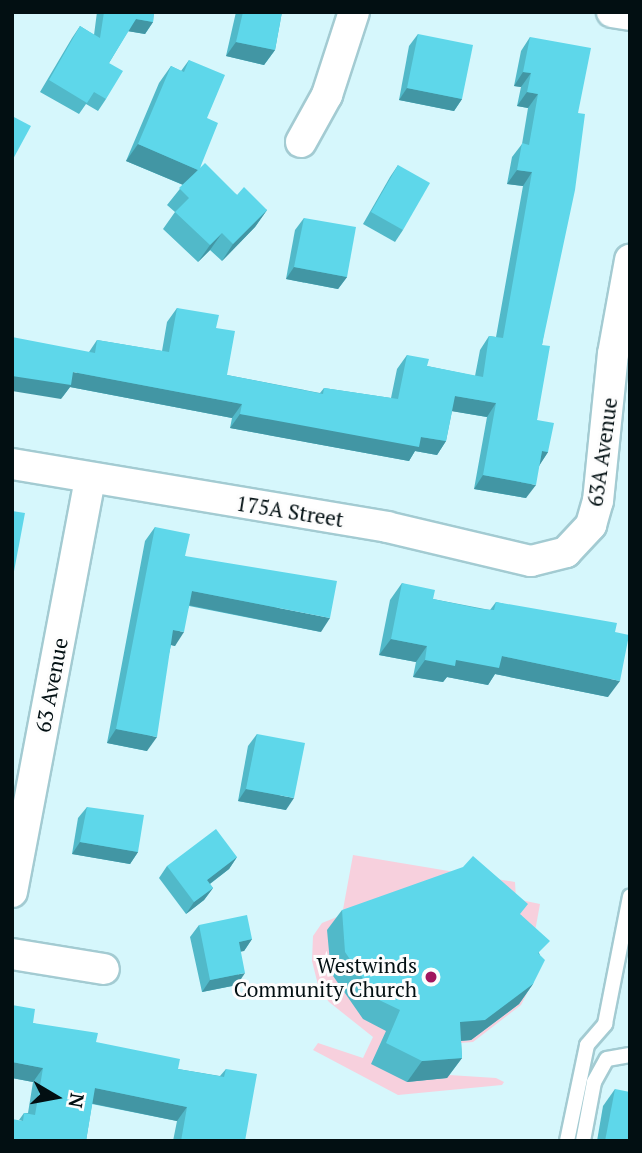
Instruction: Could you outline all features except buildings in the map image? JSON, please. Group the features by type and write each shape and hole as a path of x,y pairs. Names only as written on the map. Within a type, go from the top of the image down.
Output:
{"street":[{"path":"301,142 327,95 354,12"},
{"path":"612,12 630,15"},
{"name":"63A Avenue","path":"566,552 590,525 619,406 613,354 630,260"},
{"name":"175A Street","path":"12,464 387,527 531,561 566,552"},
{"name":"63 Avenue","path":"12,892 90,479"},
{"path":"12,954 104,970"}],"lane":[{"path":"567,1141 587,1045 605,1024 629,900"},
{"path":"583,1141 594,1082 607,1059 630,1055"}],"shaded area":[{"name":"Westwinds Community Church","path":"353,855 515,882 516,899 540,904 531,953 533,982 521,1005 473,1042 448,1044 449,1075 496,1078 504,1082 502,1085 398,1095 313,1050 318,1043 363,1058 373,1037 329,1002 319,989 312,961 313,936 322,923 342,915"}],"place":[{"name":"Westwinds Community Church","path":"431,977"}]}
